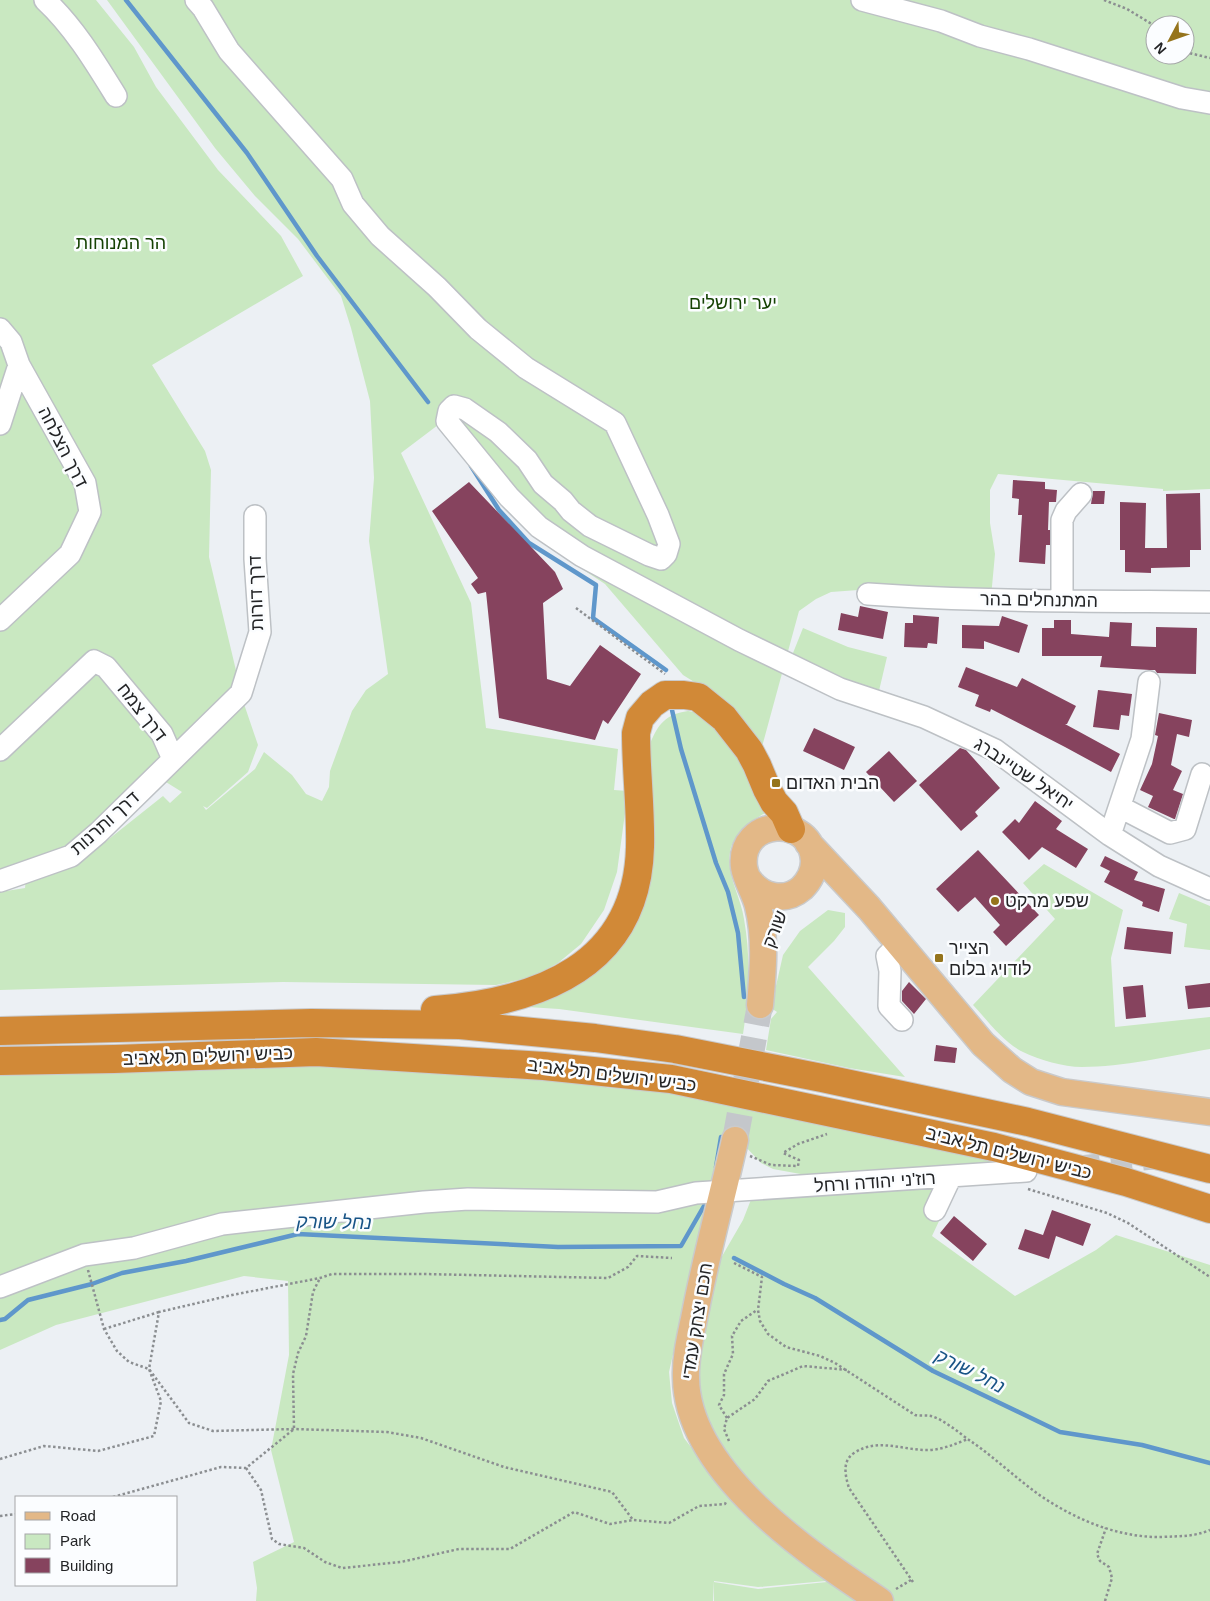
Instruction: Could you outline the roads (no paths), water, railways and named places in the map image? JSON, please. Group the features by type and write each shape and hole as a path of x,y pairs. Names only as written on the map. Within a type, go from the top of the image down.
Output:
{"highway":[{"path":"312,1023 467,1008 506,999 524,994 566,977 605,945 620,925 629,903 636,876 640,848 636,733 640,718 652,704 665,695 684,694 698,697 724,718 748,750 774,802 784,813 799,836"},
{"name":"כביש ירושלים תל אביב","path":"0,1030 312,1023 460,1025 595,1038 675,1049 822,1078 1028,1122 1210,1169"},
{"name":"כביש ירושלים תל אביב","path":"0,1061 114,1060 316,1052 544,1066 671,1079 994,1147 1126,1182 1210,1209"}],"main road":[{"path":"760,1005 763,966 761,924 756,898 744,865 746,849 751,840 763,830 773,827 799,836 868,908 983,1044 1003,1063 1031,1082 1075,1094 1210,1112"},
{"path":"795,893 809,880 813,870 814,859 799,836"},
{"path":"749,880 760,892 770,896 782,897 814,885 833,886 857,898 868,908"},
{"name":"שורק","path":"763,966 775,921 782,908 795,893"},
{"name":"חכם יצחק עמדי","path":"734,1144 700,1285 686,1377 687,1394 693,1415 702,1437 716,1461 740,1491 788,1534 880,1601"}],"street":[{"path":"45,0 58,12 90,54 116,96"},
{"name":"יחיאל שטיינברג","path":"196,0 203,8 229,52 342,179 354,204 380,236 437,287 478,329 526,368 615,423 658,515 669,544 666,554 660,559 590,526 543,484 528,460 498,432 465,409 454,406 449,411 447,421 509,497 539,526 582,556 731,635 840,689 924,717 960,732 995,750 1110,835 1159,866 1210,889"},
{"path":"862,0 941,21 980,36 1029,49 1182,98 1210,102"},
{"name":"דרך הצלחה","path":"0,329 11,342 19,365 85,483 90,512 70,554 0,620"},
{"path":"0,424 19,365"},
{"path":"1062,601 1062,520 1066,511 1081,494"},
{"name":"דרך דורות","path":"173,759 241,693 260,632 255,559 255,516"},
{"name":"המתנחלים בהר","path":"868,594 924,598 1210,602"},
{"name":"דרך צמח","path":"0,750 94,660 106,668 162,734 173,759"},
{"path":"1110,835 1142,739 1149,682"},
{"path":"640,718 647,718 657,710 674,702 694,703 713,715 746,755 758,776 768,808 763,830"},
{"path":"1019,766 1026,754 1042,765"},
{"name":"דרך ותרנות","path":"0,881 71,856 173,759"},
{"path":"1120,806 1170,833 1180,832 1185,829 1202,774"},
{"path":"899,944 887,956 890,971 889,1006 902,1020"},
{"path":"935,1210 951,1176"},
{"name":"רוז'ני יהודה ורחל","path":"0,1287 84,1255 134,1248 222,1224 424,1202 468,1199 657,1202 696,1193 951,1176 1027,1180"}],"waterway":[{"path":"126,0 247,153 317,256 428,402"},
{"path":"471,466 499,510 529,543 596,585 593,618 666,670"},
{"path":"672,710 681,749 716,863 728,892 738,933 744,997"},
{"path":"716,1167 721,1137"},
{"name":"נחל שורק","path":"0,1320 5,1319 28,1300 92,1284 122,1273 186,1261 298,1234 558,1247 681,1246 708,1199"},
{"name":"נחל שורק","path":"734,1258 815,1298 933,1371 1060,1432 1142,1445 1210,1463"}],"tunnel":[{"path":"735,1140 760,1005"},
{"path":"1079,1166 1153,1159"}],"place":[{"name":"הבית האדום","path":"776,783"},
{"name":"שפע מרקט","path":"995,901"},
{"name":"הצייר לודויג בלום","path":"939,958"}],"park label":[{"name":"הר המנוחות","path":"121,243"},
{"name":"יער ירושלים","path":"733,303"}]}
